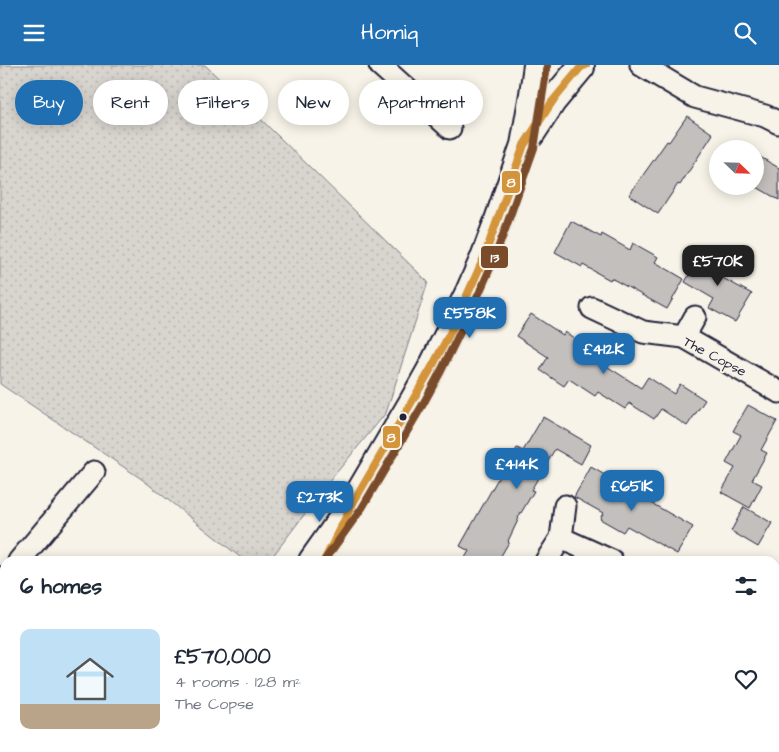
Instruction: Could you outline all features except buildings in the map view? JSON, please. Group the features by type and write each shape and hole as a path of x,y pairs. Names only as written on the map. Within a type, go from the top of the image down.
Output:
{"street":[{"path":"380,65 450,128"},
{"path":"326,556 353,503 432,367 451,331 483,260 524,145 534,95 537,65"},
{"path":"641,65 695,97 765,116 779,123"},
{"path":"524,145 576,66"},
{"name":"The Copse","path":"592,308 643,332 684,337 779,392"},
{"path":"684,337 695,317"},
{"path":"23,556 94,472"},
{"path":"316,556 353,503"},
{"path":"549,556 562,538 565,506"},
{"path":"562,538 601,556"}],"shaded area":[{"path":"0,65 205,65 220,80 178,80 178,125 267,125 428,282 386,413 332,478 273,556 239,556 143,480 0,384"}],"transit line":[{"name":"8","path":"326,556 353,503 451,331 483,260 524,145 552,102 581,67 586,65"},
{"name":"13","path":"328,556 362,508 422,406 477,298 492,264 534,148 547,66"}]}
